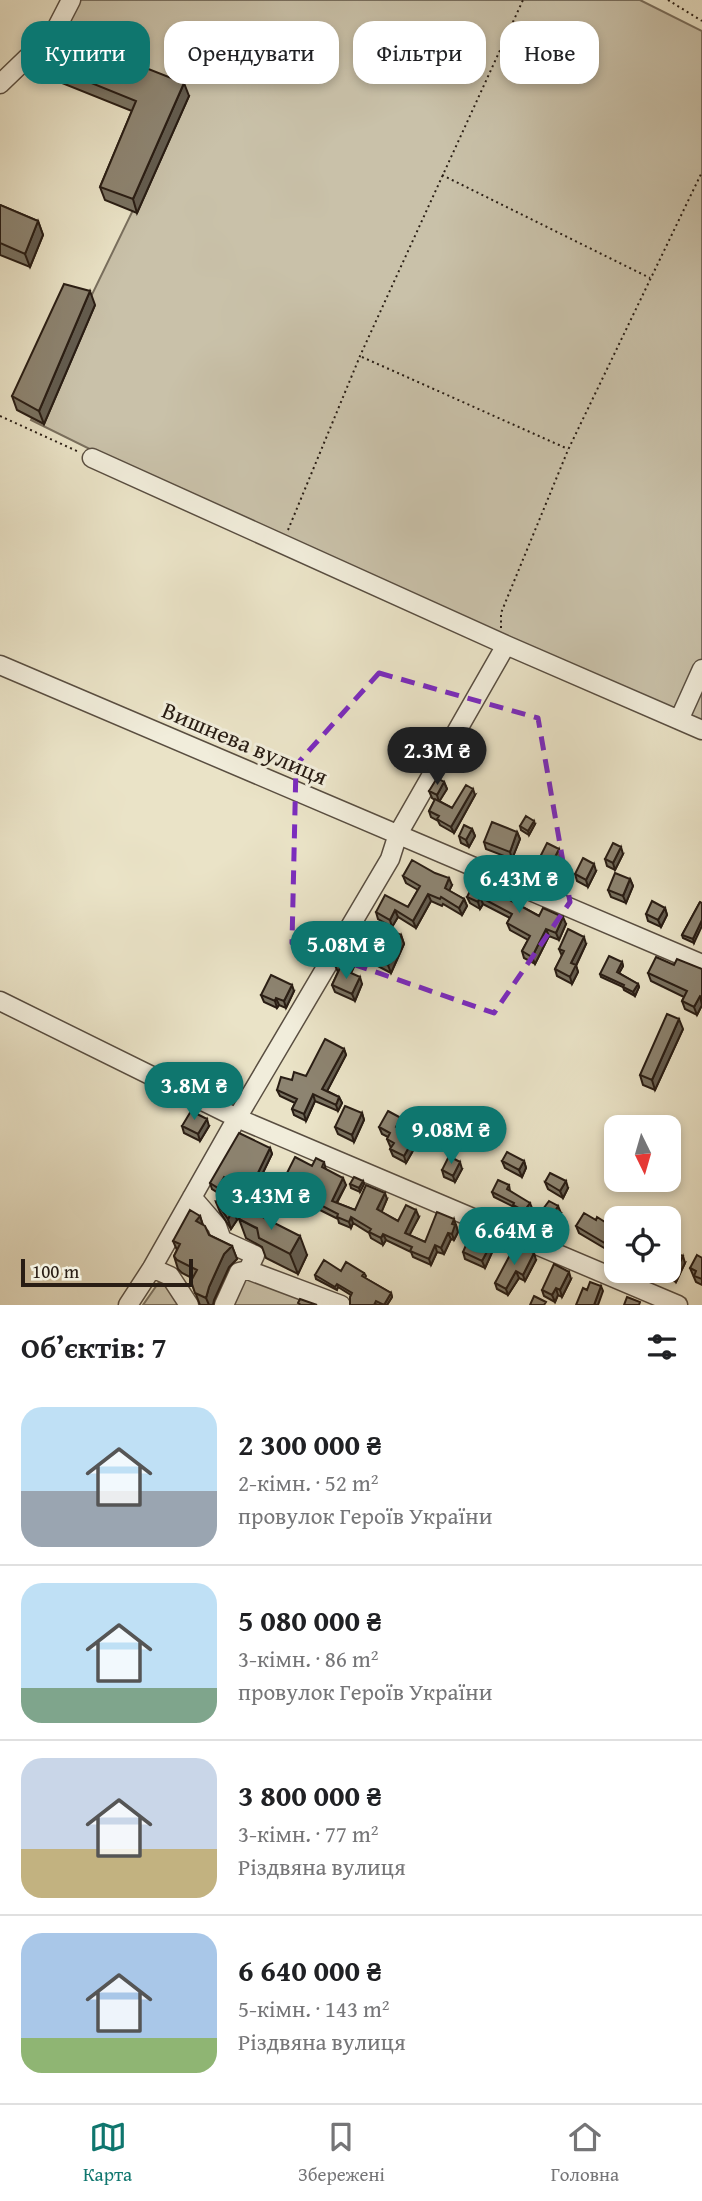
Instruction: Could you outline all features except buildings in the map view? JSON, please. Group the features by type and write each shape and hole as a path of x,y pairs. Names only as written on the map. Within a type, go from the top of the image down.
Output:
{"street":[{"path":"0,84 55,31 71,0"},
{"path":"92,458 506,645 702,730"},
{"path":"128,1305 390,859 398,834 506,645"},
{"name":"Вишнева вулиця","path":"0,665 702,964"},
{"path":"679,720 702,669"},
{"path":"0,1001 237,1118 678,1305"},
{"path":"192,1197 217,1226 222,1240 255,1255 248,1270"},
{"path":"152,1268 170,1276 189,1305"},
{"path":"224,1305 239,1272 248,1270 341,1305"}],"path":[{"path":"291,548 287,532 360,356 523,0"},
{"path":"668,0 702,21"},
{"path":"506,645 501,640 501,613 568,450 702,172"},
{"path":"442,174 651,279"},
{"path":"360,356 568,450"},
{"path":"0,416 92,458"}],"highlighted area":[{"path":"379,673 538,718 570,902 494,1013 292,943 296,765"}],"shaded area":[{"path":"71,0 640,0 702,31 702,730 276,541 31,420 188,97 150,78 150,21 60,21"},
{"path":"248,1271 304,1296 300,1305 233,1305"},
{"path":"159,1282 169,1283 183,1305 143,1305"}]}
